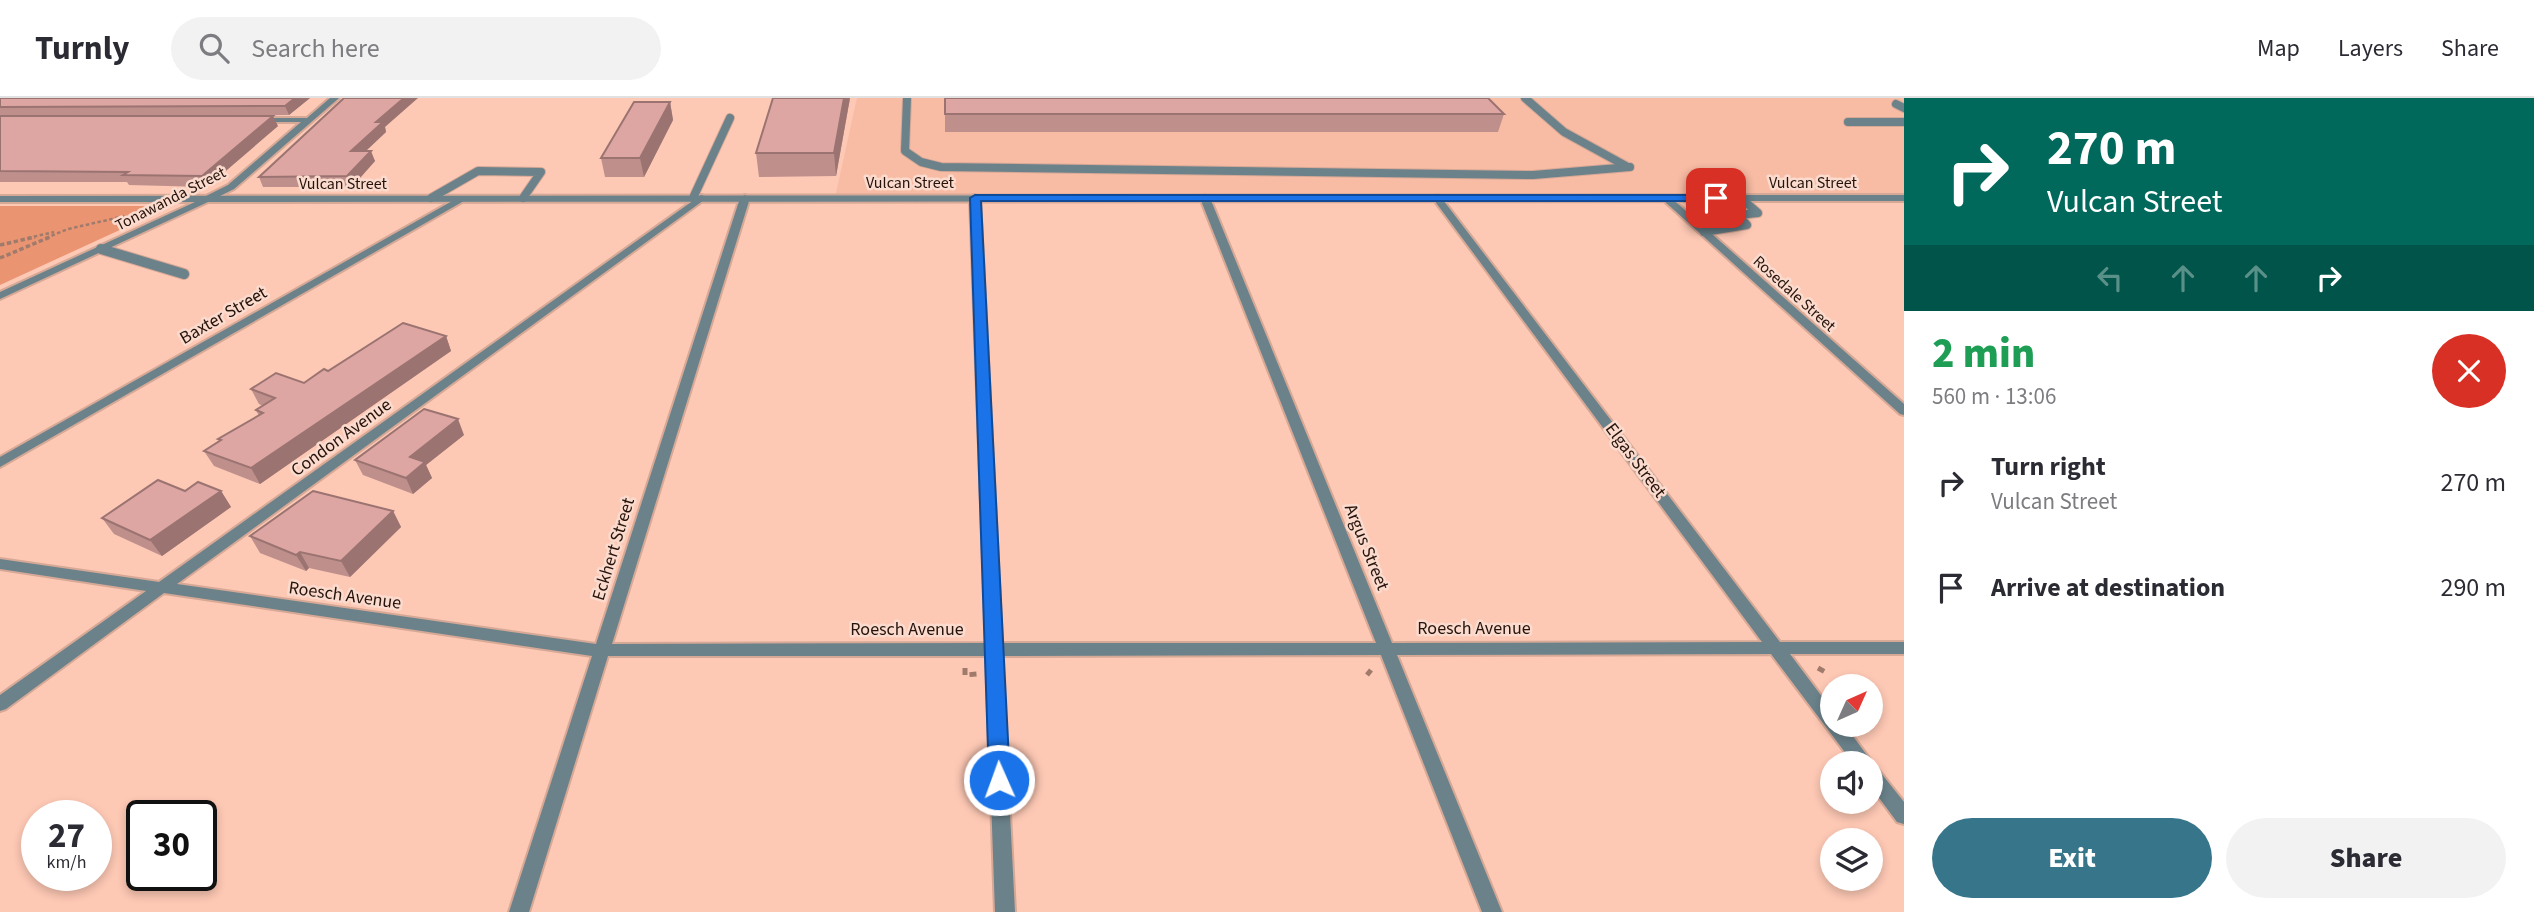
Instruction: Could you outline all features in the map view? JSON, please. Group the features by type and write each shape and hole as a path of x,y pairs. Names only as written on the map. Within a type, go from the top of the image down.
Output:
{"street":[{"name":"Tonawanda Street","path":"0,296 231,187 335,98"},
{"path":"245,120 309,120"},
{"name":"Baxter Street","path":"0,463 464,198"},
{"name":"Condon Avenue","path":"0,704 697,198"},
{"name":"Eckhert Street","path":"519,912 745,198"},
{"path":"975,198 1005,912"},
{"name":"Argus Street","path":"1205,198 1492,912"},
{"name":"Elgas Street","path":"1437,198 1737,592 1775,649 1820,707"},
{"name":"Rosedale Street","path":"1666,198 1904,411"},
{"name":"Vulcan Street","path":"0,199 1901,199"},
{"name":"Roesch Avenue","path":"0,564 601,650 1904,648"},
{"name":"Elgas Street","path":"1843,737 1854,751"},
{"path":"1883,789 1904,816"}],"lane":[{"path":"907,98 905,151 921,162 942,167 1520,175 1630,167 1564,132 1525,98"},
{"path":"697,198 730,118"},
{"path":"1848,122 1904,122"},
{"path":"431,198 478,171 541,172 523,198"},
{"path":"1704,232 1747,225 1738,215 1758,213 1741,198"},
{"path":"101,249 184,274"}],"path":[{"path":"0,245 135,214"},
{"path":"0,258 68,229"},
{"path":"1818,668 1827,673"},
{"path":"965,675 973,674"}],"shaded area":[{"path":"857,98 1904,98 1904,197 835,198"},
{"path":"0,206 148,206 155,210 148,217 0,285"}],"building":[{"path":"0,98 295,98 285,106 0,107"},
{"path":"344,98 404,98 376,122 383,122 351,151 371,151 347,176 259,177"},
{"path":"773,98 844,98 834,153 756,153"},
{"path":"945,98 1488,98 1504,114 945,114"},
{"path":"634,102 670,102 640,158 601,158"},
{"path":"0,116 273,116 202,176 123,175 128,172 0,171"},
{"path":"403,323 446,336 251,468 204,451 221,440 218,439 263,413 256,410 275,398 251,389 276,373 304,383 324,369 328,371"},
{"path":"424,409 458,419 410,457 425,462 406,478 355,460"},
{"path":"158,480 185,491 198,482 221,491 150,540 102,518"},
{"path":"313,491 393,511 341,561 300,552 296,555 250,536"}],"route":[{"path":"999,780 975,198 1716,198"}]}
